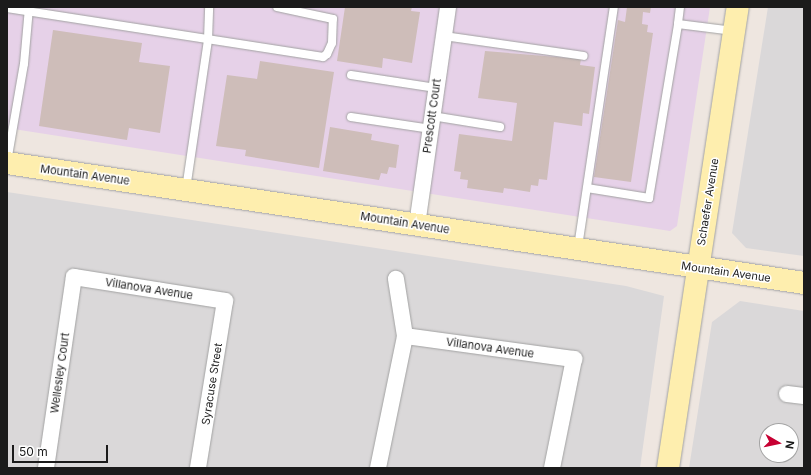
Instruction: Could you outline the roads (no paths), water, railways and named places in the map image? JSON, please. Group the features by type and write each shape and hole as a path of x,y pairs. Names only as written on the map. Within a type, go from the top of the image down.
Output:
{"main road":[{"name":"Schaefer Avenue","path":"668,468 738,7"},
{"name":"Mountain Avenue","path":"7,163 804,283"}],"street":[{"name":"Prescott Court","path":"417,225 448,7"},
{"name":"Villanova Avenue","path":"74,277 225,301"},
{"name":"Wellesley Court","path":"46,468 74,277"},
{"path":"378,468 405,336 396,280"},
{"name":"Syracuse Street","path":"198,468 225,301"},
{"name":"Villanova Avenue","path":"405,336 574,360 552,468"},
{"path":"787,394 804,396"}],"lane":[{"path":"185,190 208,40 209,7"},
{"path":"7,8 29,9 208,40 322,57 327,54 332,43 333,19 277,7"},
{"path":"577,250 614,7"},
{"path":"587,188 649,198 680,7"},
{"path":"7,163 24,64 29,9"},
{"path":"678,24 734,31"},
{"path":"444,36 584,56"},
{"path":"351,74 436,88"},
{"path":"351,117 500,128"}]}
